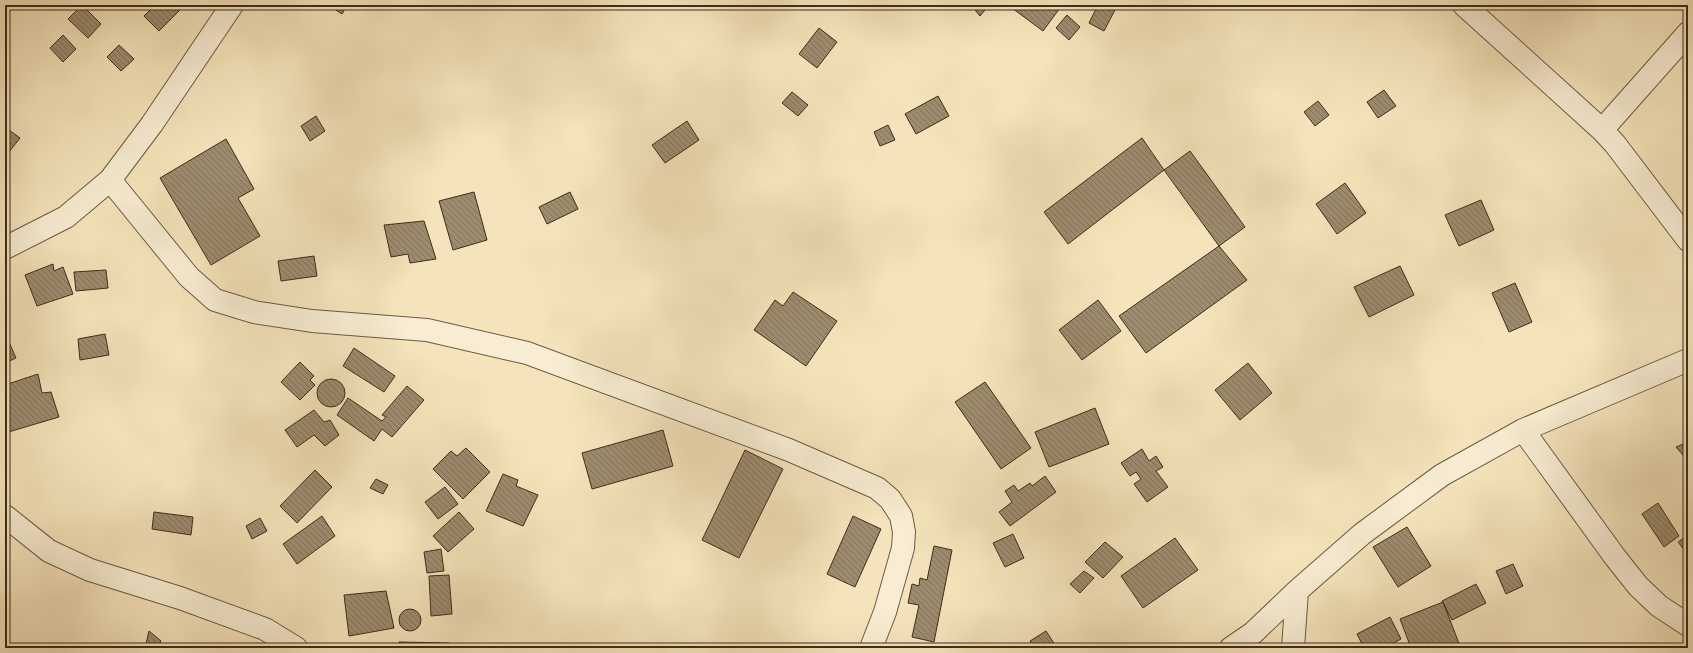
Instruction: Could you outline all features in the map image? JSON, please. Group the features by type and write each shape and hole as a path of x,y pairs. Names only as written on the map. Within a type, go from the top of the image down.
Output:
{"street":[{"path":"5,248 66,218 110,180 152,124 232,5"},
{"path":"1464,5 1602,130 1615,144 1688,240"},
{"path":"1602,130 1688,33"},
{"path":"110,180 189,277 215,300 254,312 305,320 427,330 527,353 789,450 877,488 890,499 901,516 904,532 903,548 888,604 871,648"},
{"path":"1232,648 1253,633 1297,590 1362,534 1442,475 1523,430 1688,360"},
{"path":"1523,430 1615,557 1638,586 1659,606 1688,625"},
{"path":"5,516 49,550 90,570 180,598 258,627 296,648"},
{"path":"1293,648 1297,590"}],"building":[{"path":"82,5 101,24 88,38 68,19"},
{"path":"155,5 181,5 183,7 159,31 144,16"},
{"path":"328,5 347,5 342,14"},
{"path":"971,5 989,5 980,16"},
{"path":"1014,5 1056,5 1060,8 1043,31 1012,8"},
{"path":"1098,5 1117,6 1104,31 1089,23"},
{"path":"1067,15 1080,27 1069,40 1056,28"},
{"path":"819,28 837,42 817,68 799,54"},
{"path":"63,35 76,49 63,62 50,48"},
{"path":"119,45 134,59 121,71 107,57"},
{"path":"1384,90 1396,106 1378,118 1367,102"},
{"path":"792,92 808,105 798,116 782,103"},
{"path":"938,96 949,116 916,134 905,114"},
{"path":"1318,101 1329,115 1315,126 1304,112"},
{"path":"316,116 325,131 310,141 301,126"},
{"path":"687,121 699,140 665,163 652,145"},
{"path":"888,125 895,140 880,146 874,132"},
{"path":"5,127 20,138 5,157"},
{"path":"1142,138 1164,170 1068,244 1044,212"},
{"path":"226,139 254,189 238,198 260,236 211,265 160,178"},
{"path":"1190,151 1245,227 1219,246 1164,170"},
{"path":"1345,183 1366,213 1337,234 1316,204"},
{"path":"474,192 487,240 453,250 439,201"},
{"path":"570,192 578,209 547,224 539,207"},
{"path":"1481,200 1494,230 1459,246 1445,215"},
{"path":"424,221 436,259 410,263 408,254 391,257 384,225"},
{"path":"1219,246 1247,280 1146,353 1119,316"},
{"path":"314,256 317,276 281,281 278,261"},
{"path":"53,264 54,271 63,267 73,294 37,306 25,275"},
{"path":"1400,266 1414,295 1369,317 1354,287"},
{"path":"106,270 108,288 76,291 74,272"},
{"path":"1515,283 1532,322 1509,332 1492,293"},
{"path":"793,292 837,321 806,366 754,330 775,300 783,306"},
{"path":"1098,300 1121,331 1082,360 1059,330"},
{"path":"5,333 16,358 5,363"},
{"path":"105,334 109,355 80,360 78,339"},
{"path":"354,348 395,376 384,392 343,366"},
{"path":"300,362 314,376 310,380 315,385 300,400 281,382"},
{"path":"1248,363 1272,393 1240,420 1215,390"},
{"path":"38,374 42,393 51,392 59,417 5,433 5,411 9,409 5,385"},
{"path":"331,379 341,383 345,393 341,403 331,407 321,403 317,393 321,383"},
{"path":"985,382 1031,448 1001,469 955,402"},
{"path":"407,386 424,400 392,437 382,429 374,441 337,415 348,398 382,421 386,417 382,415"},
{"path":"1095,408 1109,444 1049,467 1035,432"},
{"path":"314,410 324,422 330,420 339,435 325,446 314,435 297,447 285,430"},
{"path":"663,430 673,466 592,489 582,453"},
{"path":"1688,442 1688,461 1676,447"},
{"path":"466,448 490,472 463,499 433,469 451,451 457,456"},
{"path":"1142,449 1149,461 1156,456 1163,467 1156,471 1168,487 1147,502 1134,484 1141,479 1136,472 1130,476 1121,463"},
{"path":"745,450 783,469 739,558 702,540"},
{"path":"315,470 332,487 297,523 280,506"},
{"path":"503,474 518,480 516,486 538,495 523,526 486,511"},
{"path":"1045,476 1056,492 1010,526 999,512 1012,502 1005,491 1014,485 1018,491 1030,483 1032,486"},
{"path":"376,479 388,485 383,494 370,488"},
{"path":"445,487 458,504 438,519 425,502"},
{"path":"1658,503 1679,536 1664,547 1642,514"},
{"path":"154,512 193,517 191,535 152,529"},
{"path":"459,512 474,529 448,552 433,536"},
{"path":"322,516 335,536 297,564 283,544"},
{"path":"853,516 881,529 855,587 827,574"},
{"path":"260,518 267,531 252,539 246,526"},
{"path":"1407,527 1431,566 1398,587 1373,547"},
{"path":"1013,534 1024,558 1005,567 993,543"},
{"path":"1688,535 1688,555 1678,542"},
{"path":"1175,538 1198,570 1143,608 1121,576"},
{"path":"1105,542 1123,557 1103,578 1085,562"},
{"path":"934,546 952,550 934,642 912,637 919,605 908,603 912,584 919,586 920,578 927,580"},
{"path":"441,549 444,571 427,573 424,552"},
{"path":"1513,564 1523,586 1506,594 1496,571"},
{"path":"1084,571 1094,578 1080,593 1070,584"},
{"path":"449,575 452,614 431,616 429,576"},
{"path":"1476,584 1486,603 1452,620 1442,601"},
{"path":"386,591 394,628 349,636 344,595"},
{"path":"1443,602 1460,646 1456,648 1428,648 1427,646 1421,648 1411,648 1400,619"},
{"path":"410,609 418,612 421,620 418,628 410,631 402,628 399,620 402,612"},
{"path":"1390,617 1401,639 1384,648 1364,648 1357,634"},
{"path":"149,631 161,641 157,648 152,648 146,644"},
{"path":"1046,631 1057,648 1035,648 1030,641"},
{"path":"399,642 449,643 449,648 399,648"}]}
